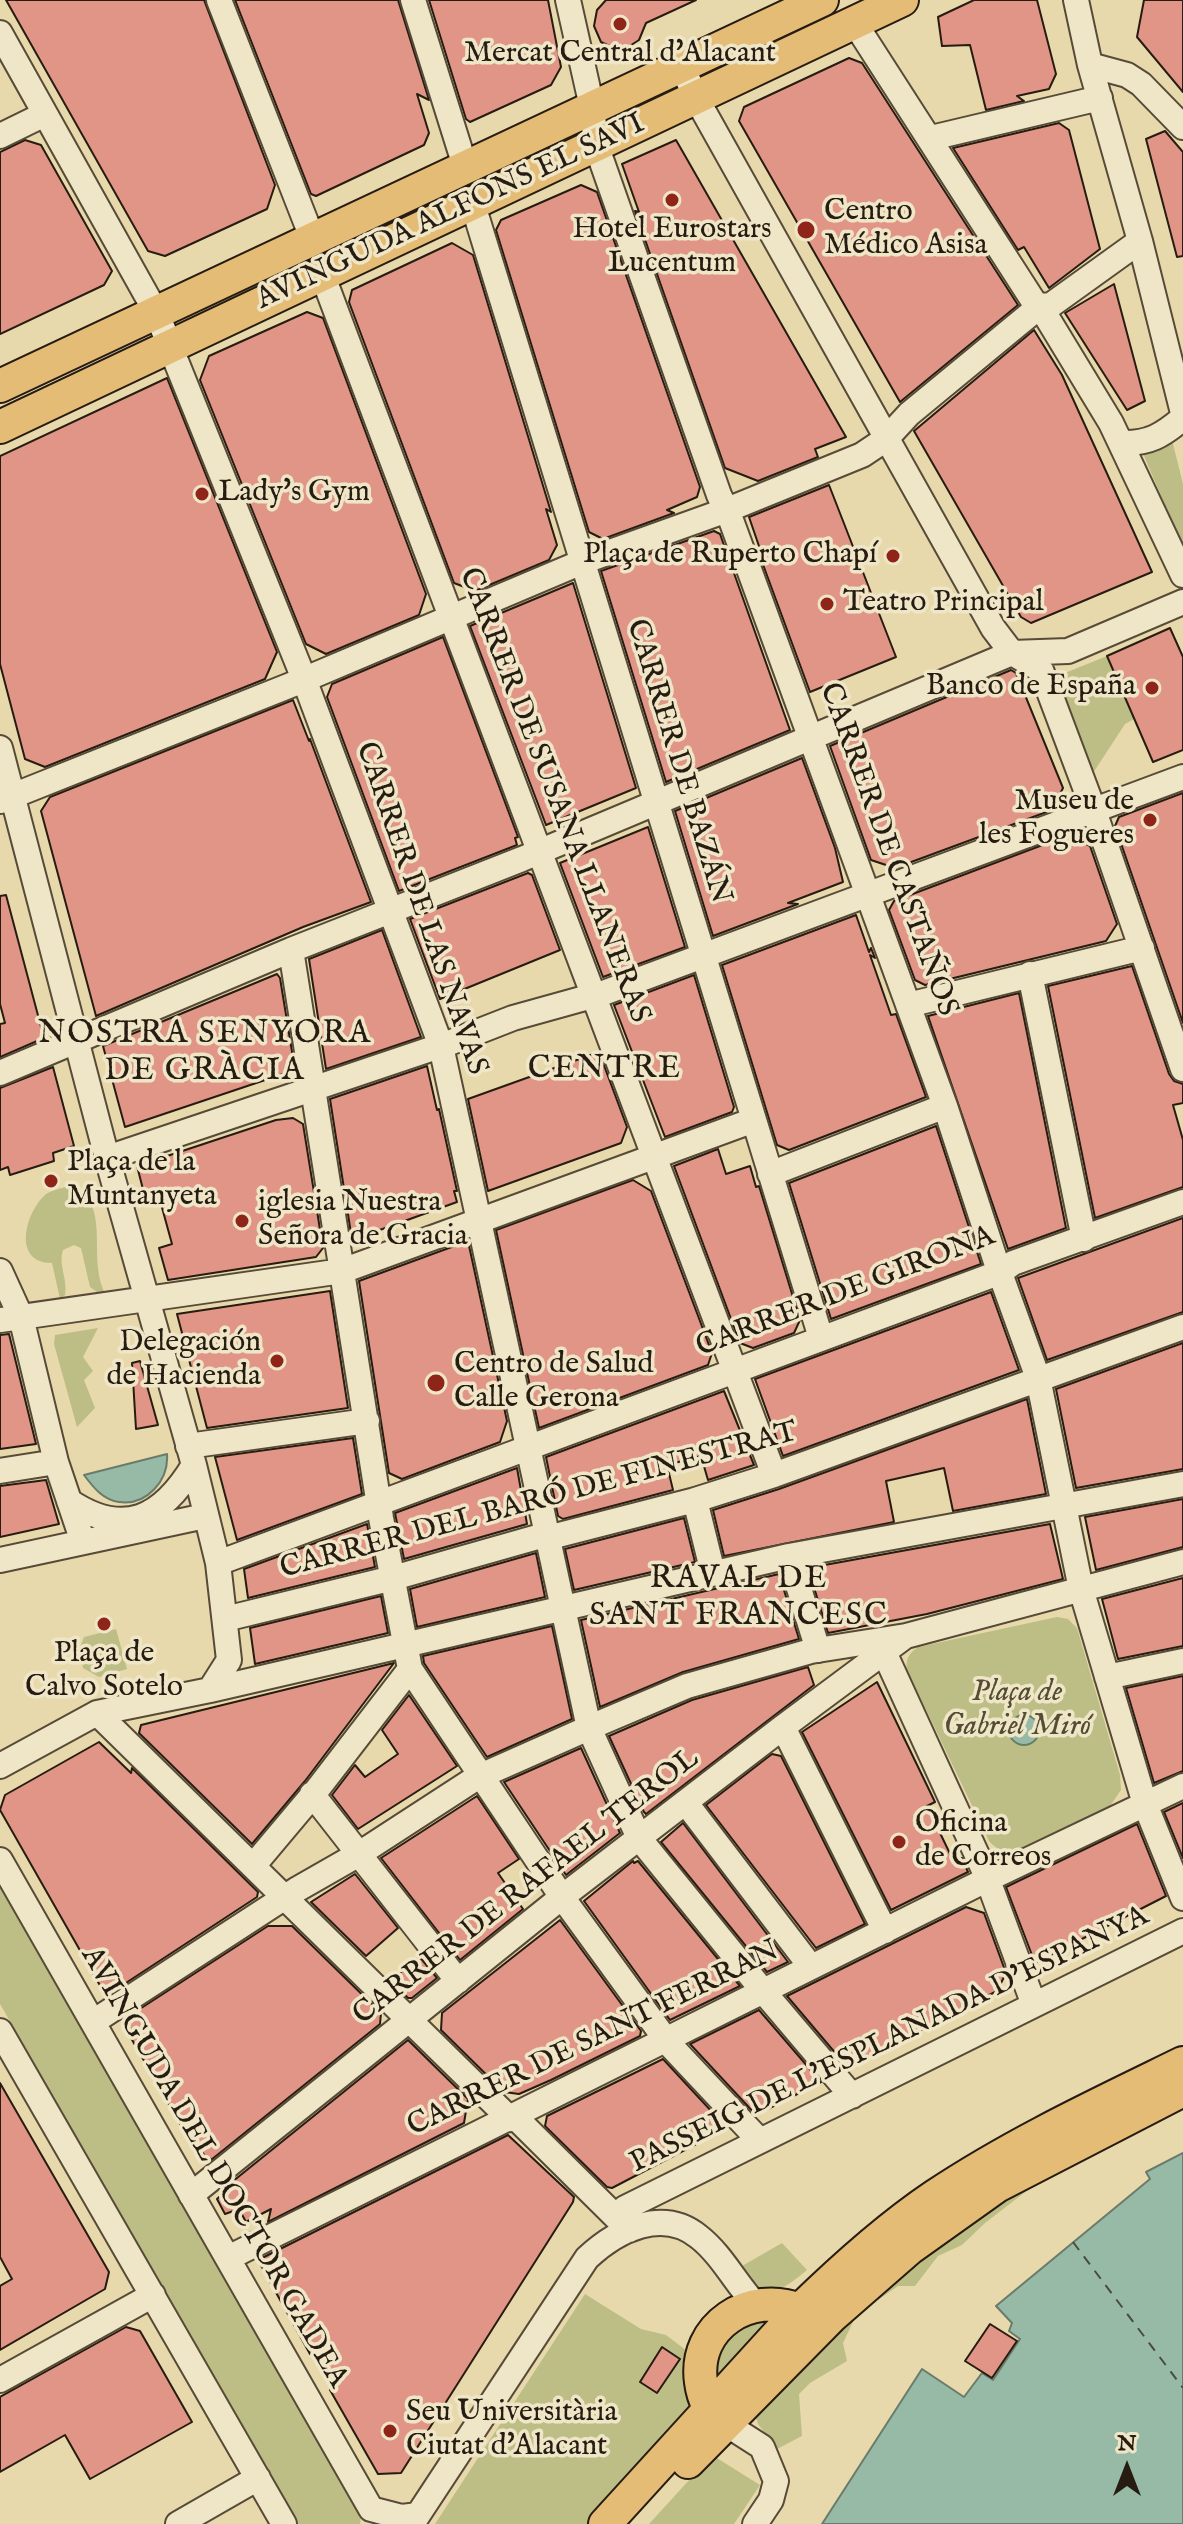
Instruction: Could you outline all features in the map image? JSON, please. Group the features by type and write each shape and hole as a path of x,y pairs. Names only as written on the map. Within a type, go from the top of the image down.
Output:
{"main road":[{"name":"AVINGUDA ALFONS EL SAVI","path":"0,386 822,0"},
{"name":"AVINGUDA ALFONS EL SAVI","path":"0,427 596,145 695,96 846,11 902,0"},
{"path":"633,2524 800,2310 834,2276 887,2232 973,2171 1183,2063"},
{"path":"605,2524 717,2416 910,2248 997,2186 1183,2090"},
{"path":"717,2416 700,2373 700,2358 705,2345 725,2320 756,2305 786,2304 800,2310"}],"street":[{"path":"219,0 313,240"},
{"path":"413,0 465,166"},
{"name":"CARRER DE CASTAÑOS","path":"568,0 592,107 596,145 719,495 812,736 945,1106 1038,1378 1081,1589"},
{"path":"1076,0 1135,245 1183,416 1159,437 1147,442 1121,443"},
{"path":"846,11 931,138 1034,302 1040,306 1121,443 1183,575"},
{"name":"CARRER DE LAS NAVAS","path":"0,33 157,314 304,679 441,1046 589,1728 639,1838 852,2096"},
{"path":"1090,65 1127,75 1141,84 1183,127"},
{"path":"682,66 695,96 993,628 1012,653 1041,670 1094,811 1183,1069"},
{"path":"931,138 1100,98"},
{"path":"0,136 45,114"},
{"name":"CARRER DE BAZÁN","path":"473,205 821,1338"},
{"path":"6,798 304,679 582,562 727,510 862,455 886,439 909,414 1040,306 1051,305 1135,245"},
{"name":"CARRER DE SUSANA LLANERAS","path":"322,274 774,1475"},
{"path":"0,1073 1012,653 1068,651 1183,602"},
{"path":"0,748 6,798 77,1041 218,1563 229,1660 210,1690"},
{"path":"107,1158 439,1047 513,1018 595,995 869,896 1183,777"},
{"path":"908,1005 1142,948"},
{"path":"291,950 380,1503 410,1669 562,1897 666,2040 760,2141"},
{"path":"1030,974 1084,1239"},
{"path":"770,1174 945,1106"},
{"path":"11,1319 342,1271 754,1120"},
{"name":"CARRER DE GIRONA","path":"218,1563 1001,1272 1013,1263 1183,1202"},
{"path":"0,1271 11,1319 83,1542"},
{"name":"CARRER DEL BARÓ DE FINESTRAT","path":"225,1619 393,1578 541,1536 547,1538 695,1500 925,1422 1183,1327"},
{"path":"191,1455 367,1421"},
{"path":"69,1501 89,1514 112,1520 132,1519 169,1500 191,1455"},
{"path":"0,1471 56,1462"},
{"path":"0,1766 97,1713 210,1690 789,1556 1183,1484"},
{"path":"695,1500 713,1573"},
{"path":"0,1560 205,1516"},
{"path":"789,1556 818,1650"},
{"path":"93,2022 481,1777 687,1686 818,1650 906,1636 1183,1562"},
{"path":"1081,1589 1145,1804 1183,1898"},
{"name":"CARRER DE RAFAEL TEROL","path":"191,2195 562,1897 906,1636"},
{"path":"884,1652 990,1885 1034,2005"},
{"path":"1107,1677 1183,1661"},
{"path":"253,1866 410,1669"},
{"path":"97,1713 510,2119 515,2117 627,2219 684,2227 712,2249 756,2305"},
{"path":"783,1727 885,1931"},
{"path":"990,1885 1183,1786"},
{"path":"312,1794 458,1981"},
{"path":"686,1803 811,1967"},
{"name":"AVINGUDA DEL DOCTOR GADEA","path":"0,1860 228,2258 369,2516 415,2519"},
{"name":"CARRER DE SANT FERRAN","path":"228,2258 811,1967 990,1885"},
{"name":"PASSEIG DE L'ESPLANADA D'ESPANYA","path":"415,2519 587,2258 627,2219 760,2141 1183,1931"},
{"path":"1,2033 284,2524"},
{"path":"0,2380 153,2295"},
{"path":"717,2416 762,2447 768,2456 776,2481 771,2500 755,2524"},
{"path":"178,2524 258,2478"}],"green space":[{"path":"1172,440 1183,484 1183,548 1142,451"},
{"path":"1107,656 1134,719 1125,724 1093,773 1057,687 1065,673"},
{"path":"68,1186 83,1194 95,1216 98,1270 106,1295 90,1287 81,1248 74,1245 63,1250 66,1289 60,1299 52,1263 39,1261 31,1255 27,1246 28,1224 38,1203 47,1193"},
{"path":"98,1328 83,1357 93,1371 84,1380 95,1408 77,1427 54,1344 55,1335"},
{"name":"Plaça de Gabriel Miró","path":"1057,1617 1068,1619 1077,1628 1120,1775 1121,1790 1110,1806 1014,1851 1003,1850 989,1841 907,1670 907,1660 918,1647"},
{"path":"116,1629 127,1669 99,1677 83,1668 79,1650 84,1637"},
{"path":"0,1887 361,2517 360,2524 298,2524 0,2004"},
{"path":"1037,2183 962,2245 938,2256 915,2286 898,2286 878,2300 872,2295 998,2200"},
{"path":"782,2243 807,2270 787,2285 779,2289 763,2289 735,2270"},
{"path":"585,2294 641,2329 666,2335 691,2354 693,2396 686,2417 593,2524 435,2524"},
{"path":"849,2316 853,2322 843,2343 847,2361 810,2383 799,2394 802,2436 777,2449 758,2424 755,2414"},
{"path":"773,2318 714,2384 718,2352 725,2334 741,2324"},
{"path":"712,2455 760,2485 734,2524 649,2524"}],"shaded area":[{"path":"167,1454 167,1464 160,1482 139,1500 119,1502 108,1499 84,1475"},
{"path":"1024,1715 1035,1719 1039,1730 1035,1741 1024,1745 1013,1741 1009,1730 1013,1719"},
{"path":"1183,2153 1183,2524 822,2524 922,2369 964,2397 982,2373 993,2380 1020,2339 1009,2331 1012,2323 996,2306 1150,2179 1146,2172"}],"building":[{"path":"6,0 204,0 275,185 267,209 165,256 148,251"},
{"path":"235,0 398,0 429,100 417,94 429,133 424,145 316,196 311,194"},
{"path":"429,0 548,0 561,67 551,85 470,122 466,119"},
{"name":"Mercat Central d'Alacant","path":"606,0 696,0 646,23 639,40 625,49 616,49 601,42 594,26 597,10"},
{"path":"974,0 1037,0 1056,74 1049,89 1017,96 1024,101 986,110 970,45 942,46 938,17"},
{"path":"1144,0 1183,0 1183,92 1137,37"},
{"path":"849,58 862,63 1018,305 900,402 739,121 744,107"},
{"path":"1059,123 1069,130 1100,249 1049,288 1024,247 1018,250 953,148"},
{"path":"1165,131 1183,152 1183,256 1177,257 1146,139"},
{"path":"25,140 41,145 112,271 104,285 0,334 0,152"},
{"path":"676,140 846,437 815,449 818,457 758,481 725,468 635,211 639,212 622,164"},
{"path":"581,185 597,192 700,487 697,497 667,510 674,513 603,539 589,532 496,230 501,220"},
{"path":"452,243 473,255 551,512 546,509 557,545 549,560 475,591 454,583 349,302 352,290"},
{"path":"1114,284 1145,401 1127,410 1065,313"},
{"path":"307,312 323,318 426,594 419,615 326,654 306,644 200,380 209,356"},
{"path":"1034,330 1062,375 1152,572 1031,623 1021,617 914,431"},
{"path":"167,378 277,652 265,679 45,767 25,759 0,664 0,456"},
{"path":"829,485 896,657 810,692 758,551 761,552 749,517"},
{"path":"714,531 720,534 790,730 666,782 601,571"},
{"path":"573,583 636,788 546,825 470,626"},
{"name":"Banco de España","path":"1170,628 1183,657 1183,750 1153,762 1107,656"},
{"path":"443,637 518,837 515,838 517,845 399,891 327,697 332,684"},
{"path":"1011,670 1016,673 1063,788 1052,810 895,868 871,860 830,746"},
{"path":"293,700 371,902 303,927 96,1016 41,811 50,797"},
{"path":"802,758 835,848 843,882 788,903 798,904 713,936 675,811"},
{"path":"1183,793 1183,1023 1115,826 1119,817"},
{"path":"648,827 685,947 603,977 560,863"},
{"path":"1069,835 1090,846 1117,924 1106,941 925,985 915,980 889,910 894,901"},
{"path":"528,873 532,875 560,950 440,999 410,919"},
{"path":"6,895 44,1038 0,1057 0,1024 5,1023 0,1004 0,896"},
{"path":"856,915 869,952 871,948 875,958 870,955 891,1015 896,1014 926,1097 789,1150 777,1145 722,965"},
{"path":"382,930 421,1037 326,1069 309,959"},
{"path":"1132,966 1169,1074 1174,1081 1183,1084 1183,1103 1173,1105 1183,1140 1183,1187 1095,1218 1048,986"},
{"path":"277,974 295,1070 125,1127 103,1046"},
{"path":"694,975 734,1107 732,1112 665,1137 614,1005"},
{"path":"1019,993 1066,1228 1008,1249 928,1016"},
{"path":"599,1052 627,1127 621,1143 488,1191 468,1099"},
{"path":"427,1066 439,1109 457,1202 352,1240 330,1099"},
{"path":"53,1067 74,1146 53,1153 54,1161 10,1175 8,1167 0,1170 0,1088"},
{"name":"iglesia Nuestra Señora de Gracia","path":"293,1118 303,1124 323,1248 316,1257 168,1280 159,1248 172,1244 158,1193 145,1197 137,1166 276,1120"},
{"path":"936,1126 981,1264 831,1319 789,1183"},
{"path":"718,1149 726,1174 750,1166 800,1320 794,1333 753,1348 740,1343 674,1166"},
{"path":"633,1180 651,1191 712,1353 708,1365 539,1428 496,1230"},
{"path":"1183,1218 1183,1312 1047,1360 1018,1278"},
{"name":"Centro de Salud Calle Gerona","path":"468,1241 507,1421 500,1442 402,1479 389,1473 359,1281"},
{"path":"330,1291 348,1408 207,1428 177,1314"},
{"path":"991,1292 1019,1370 783,1456 755,1379"},
{"path":"9,1334 36,1444 0,1449 0,1335"},
{"path":"1183,1343 1183,1469 1076,1488 1056,1389"},
{"path":"140,1361 158,1425 136,1429 132,1363"},
{"path":"724,1391 754,1465 708,1480 701,1456 667,1465 673,1490 563,1519 558,1516 546,1457"},
{"path":"1027,1399 1046,1494 953,1511 944,1468 886,1481 894,1522 724,1556 713,1510"},
{"path":"353,1438 362,1494 237,1540 215,1457"},
{"path":"517,1468 527,1524 404,1559 395,1513"},
{"path":"46,1480 59,1524 0,1537 0,1486"},
{"path":"1183,1499 1183,1547 1096,1570 1085,1517"},
{"path":"684,1518 695,1562 574,1590 565,1549"},
{"path":"367,1524 375,1567 248,1598 244,1569"},
{"path":"1050,1524 1063,1579 927,1614 828,1633 808,1568"},
{"path":"536,1553 545,1597 417,1627 410,1589"},
{"path":"779,1574 799,1639 683,1672 600,1707 581,1620"},
{"path":"1183,1578 1183,1646 1118,1659 1102,1599"},
{"path":"381,1596 388,1633 255,1664 250,1628"},
{"path":"552,1626 572,1719 487,1757 424,1663 423,1656"},
{"path":"394,1663 305,1781 252,1844 139,1733 141,1725"},
{"path":"808,1667 814,1685 646,1814 644,1812 609,1736 692,1700"},
{"path":"1183,1676 1183,1771 1154,1783 1126,1688"},
{"path":"877,1682 935,1802 927,1806 954,1862 962,1858 968,1872 891,1910 802,1732"},
{"path":"409,1695 457,1766 358,1829 332,1795 355,1765 365,1777 398,1754 382,1730"},
{"path":"99,1742 131,1773 132,1768 258,1892 257,1897 106,1996 0,1810 5,1795"},
{"path":"581,1748 620,1833 566,1875 504,1782"},
{"path":"772,1754 781,1756 865,1924 816,1948 706,1805"},
{"path":"477,1796 519,1859 498,1873 523,1909 460,1960 381,1858"},
{"path":"1183,1803 1183,1858 1164,1812"},
{"path":"683,1823 788,1962 767,1972 661,1842"},
{"path":"1137,1824 1166,1896 1035,1963 1006,1887"},
{"path":"633,1861 638,1861 740,1986 670,2020 584,1901"},
{"path":"355,1874 398,1928 366,1956 311,1902"},
{"path":"966,1907 984,1913 1006,1973 997,1991 848,2068 787,1996"},
{"path":"560,1920 641,2031 640,2036 519,2094 504,2092 441,2030 442,2013"},
{"path":"268,1926 292,1926 381,2013 380,2024 211,2160 207,2160 203,2153 198,2155 127,2031 132,2014"},
{"path":"419,1956 437,1978 408,1998 391,1981"},
{"path":"759,2010 821,2082 756,2115 690,2044"},
{"path":"408,2040 468,2099 464,2123 268,2222 271,2209 246,2222 239,2209 225,2214 217,2199 228,2189 227,2186"},
{"path":"663,2059 727,2128 612,2188 607,2187 545,2126 547,2116"},
{"path":"0,2083 109,2272 105,2289 0,2350 0,2286 12,2279 0,2257"},
{"path":"508,2135 574,2197 573,2202 401,2473 378,2474 330,2390 338,2385 318,2349 310,2354 258,2260"},
{"path":"990,2324 1017,2341 992,2378 965,2361"},
{"path":"126,2327 140,2331 192,2422 90,2479 65,2435 0,2472 0,2397"},
{"path":"662,2347 680,2359 657,2393 640,2382"}],"ferry route":[{"path":"1073,2242 1183,2388"}],"place":[{"name":"Mercat Central d'Alacant","path":"620,24"},
{"name":"Hotel Eurostars Lucentum","path":"672,200"},
{"name":"Centro Médico Asisa","path":"806,230"},
{"name":"Lady's Gym","path":"202,494"},
{"name":"Plaça de Ruperto Chapí","path":"893,556"},
{"name":"Teatro Principal","path":"827,604"},
{"name":"Banco de España","path":"1152,688"},
{"name":"Museu de les Fogueres","path":"1150,820"},
{"name":"Plaça de la Muntanyeta","path":"51,1181"},
{"name":"iglesia Nuestra Señora de Gracia","path":"242,1221"},
{"name":"Delegación de Hacienda","path":"277,1361"},
{"name":"Centro de Salud Calle Gerona","path":"436,1383"},
{"name":"Plaça de Calvo Sotelo","path":"104,1624"},
{"name":"Oficina de Correos","path":"899,1842"},
{"name":"Seu Universitària Ciutat d'Alacant","path":"390,2431"}],"district":[{"name":"NOSTRA SENYORA DE GRÀCIA","path":"205,1054"},
{"name":"CENTRE","path":"605,1070"},
{"name":"RAVAL DE SANT FRANCESC","path":"739,1598"}]}
